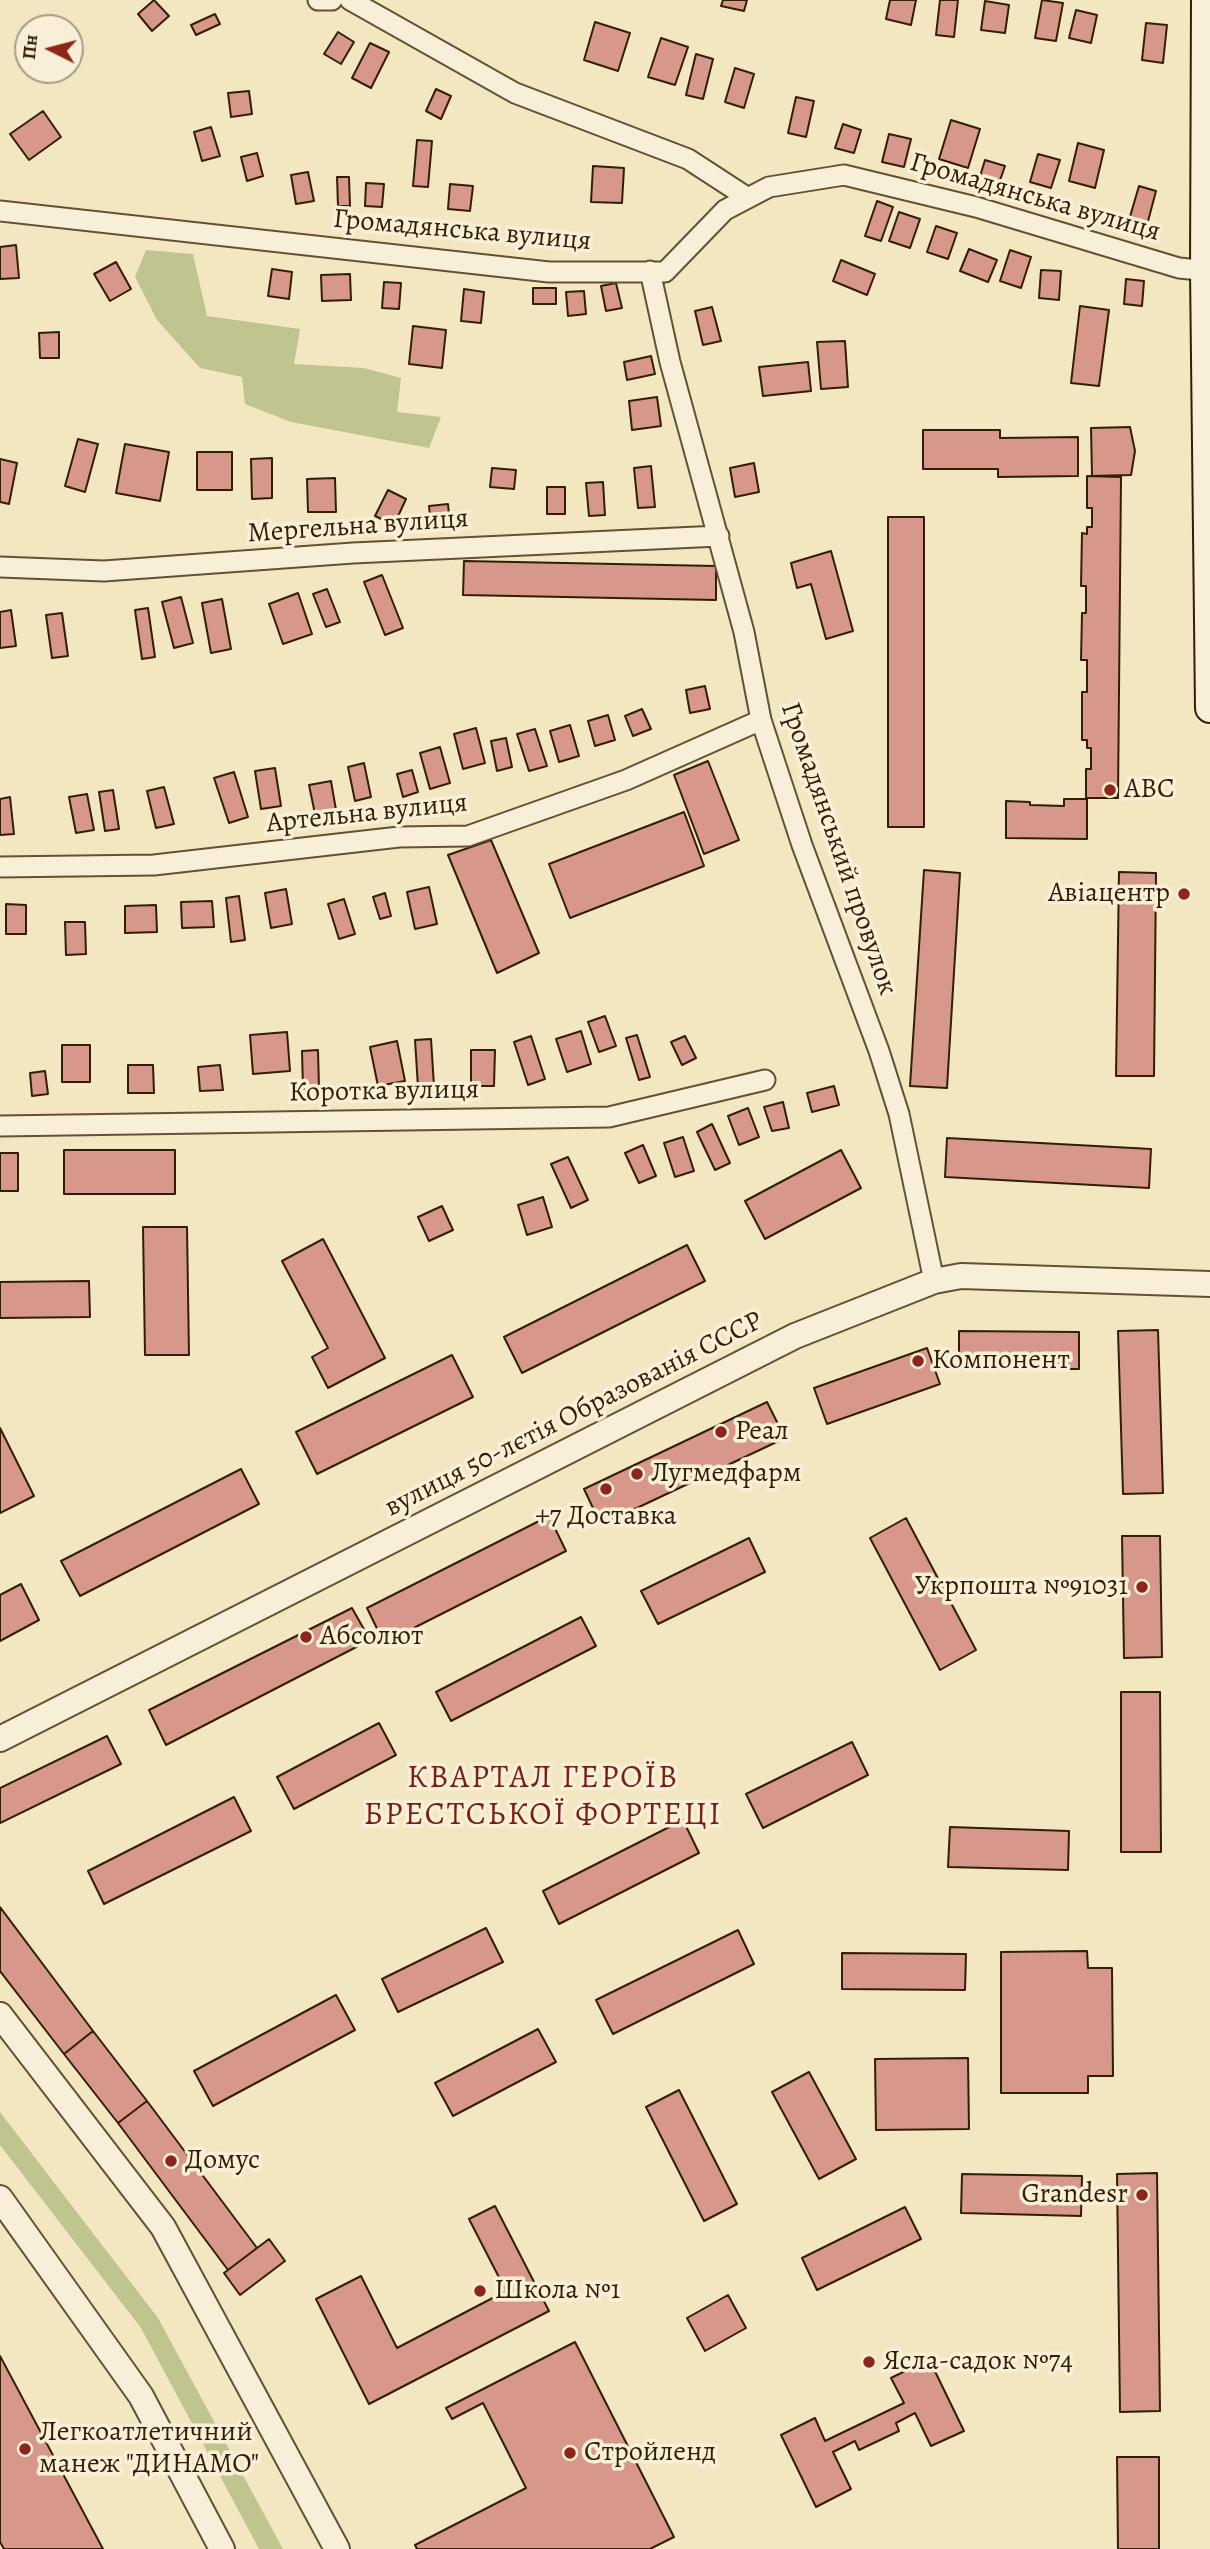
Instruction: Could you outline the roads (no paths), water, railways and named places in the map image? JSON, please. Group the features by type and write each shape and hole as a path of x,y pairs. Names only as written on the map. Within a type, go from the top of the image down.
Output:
{"main road":[{"path":"1203,2 1208,271 1210,708"}],"street":[{"path":"318,0 332,0"},
{"path":"350,0 515,93 688,159 748,198"},
{"name":"Громадянська вулиця","path":"0,211 549,272 665,272 725,210 769,187 844,175 976,207 1179,268 1208,271"},
{"name":"Громадянський провулок","path":"650,271 670,362 744,632 761,720 802,845 899,1114 934,1281"},
{"name":"Мергельна вулиця","path":"0,568 104,571 353,553 719,536"},
{"name":"Артельна вулиця","path":"0,867 154,865 399,837 468,836 626,780 761,720"},
{"name":"Коротка вулиця","path":"0,1126 609,1117 765,1080"},
{"name":"вулиця 50-лєтія Образованія СССР","path":"0,1738 795,1336 934,1281 961,1276 1210,1284"},
{"path":"0,2015 163,2227 337,2549"},
{"path":"0,2197 141,2396 222,2549"}],"place":[{"name":"ABC","path":"1110,790"},
{"name":"Авіацентр","path":"1184,894"},
{"name":"Компонент","path":"918,1361"},
{"name":"Реал","path":"721,1432"},
{"name":"Лугмедфарм","path":"637,1474"},
{"name":"+7 Доставка","path":"606,1489"},
{"name":"Укрпошта №91031","path":"1142,1587"},
{"name":"Абсолют","path":"306,1637"},
{"name":"Домус","path":"171,2161"},
{"name":"Grandesr","path":"1142,2195"},
{"name":"Школа №1","path":"480,2291"},
{"name":"Ясла-садок №74","path":"869,2362"},
{"name":"Легкоатлетичний манеж \"ДИНАМО\"","path":"25,2449"},
{"name":"Стройленд","path":"570,2453"}],"district":[{"name":"КВАРТАЛ ГЕРОЇВ БРЕСТСЬКОЇ ФОРТЕЦІ","path":"543,1798"}]}
